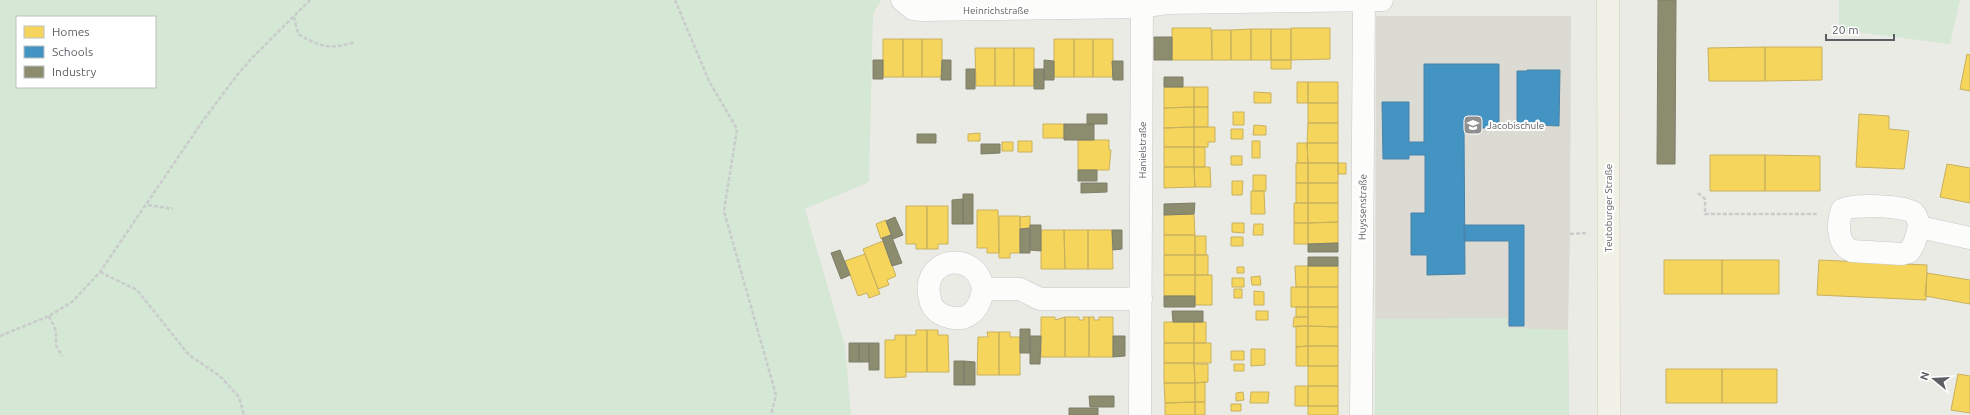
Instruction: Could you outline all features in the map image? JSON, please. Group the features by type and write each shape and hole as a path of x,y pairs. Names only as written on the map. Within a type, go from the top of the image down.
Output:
{"main road":[{"name":"Teutoburger Straße","path":"1608,0 1609,415"}],"street":[{"name":"Heinrichstraße","path":"902,0 913,9 922,10 1142,4 1382,0"},
{"name":"Huyssenstraße","path":"1361,415 1364,0"},
{"name":"Hanielstraße","path":"1140,415 1142,4"},
{"path":"1847,207 1904,209 1913,212 1918,218 1919,227 1914,244 1909,252 1902,254 1852,251 1845,248 1841,243 1841,214 1842,210 1847,207"},
{"path":"1919,227 1970,238"},
{"path":"983,289 1020,288 1040,299 1141,299"}],"path":[{"path":"0,336 49,316 72,302 100,272 148,205 198,129 238,74 310,0"},
{"path":"675,0 709,81 737,129 724,211 776,395 771,415"},
{"path":"294,16 298,34 316,45 338,48 355,42"},
{"path":"1698,193 1705,199 1705,214 1841,214"},
{"path":"148,205 173,209"},
{"path":"100,272 137,290 189,355 220,376 239,397 244,415"},
{"path":"49,316 56,331 56,345 62,356"}],"shaded area":[{"name":"Jacobischule","path":"1376,16 1571,16 1568,330 1569,415 1375,415"}],"green space":[{"path":"0,0 881,0 873,14 869,182 805,209 845,346 851,415 0,415"},
{"path":"1839,0 1960,0 1950,44 1839,30"},
{"path":"1507,318 1508,328 1568,330 1569,415 1375,415 1376,319"}],"building: Homes":[{"path":"1172,28 1211,28 1212,60 1172,60"},
{"path":"1291,28 1330,28 1330,59 1291,60"},
{"path":"1251,29 1271,29 1271,60 1251,60"},
{"path":"1251,29 1251,60 1231,60 1231,30"},
{"path":"1271,29 1291,29 1291,60 1271,60"},
{"path":"1212,30 1231,30 1231,60 1212,60"},
{"path":"883,39 903,39 903,77 883,77"},
{"path":"903,39 922,39 922,77 903,77"},
{"path":"922,39 942,39 942,77 922,77"},
{"path":"1054,39 1074,39 1074,77 1054,77"},
{"path":"1074,39 1093,39 1093,77 1074,77"},
{"path":"1093,39 1113,39 1113,77 1093,77"},
{"path":"1765,47 1765,81 1709,81 1708,48"},
{"path":"1765,47 1822,47 1822,80 1765,81"},
{"path":"975,48 995,48 995,86 976,86"},
{"path":"995,48 1014,48 1014,86 995,86"},
{"path":"1014,48 1034,48 1034,86 1014,86"},
{"path":"1967,54 1970,55 1970,91 1960,89"},
{"path":"1271,60 1291,60 1291,69 1271,69"},
{"path":"1297,82 1308,82 1308,103 1297,103"},
{"path":"1308,82 1338,82 1338,103 1308,103"},
{"path":"1164,87 1194,87 1194,107 1164,108"},
{"path":"1194,87 1208,87 1208,107 1194,107"},
{"path":"1254,92 1271,93 1271,103 1254,103"},
{"path":"1308,103 1338,103 1338,123 1308,123"},
{"path":"1194,107 1194,127 1164,128 1164,108"},
{"path":"1194,107 1208,107 1208,127 1194,127"},
{"path":"1233,112 1244,112 1244,125 1233,125"},
{"path":"1859,114 1889,116 1889,129 1909,131 1904,169 1856,167"},
{"path":"1308,123 1338,123 1338,143 1307,143"},
{"path":"1043,124 1064,124 1064,138 1043,138"},
{"path":"1254,125 1266,126 1266,135 1253,135"},
{"path":"1194,127 1194,147 1164,147 1164,128"},
{"path":"1194,127 1215,127 1215,142 1208,142 1208,147 1194,147"},
{"path":"1231,129 1243,129 1243,139 1231,139"},
{"path":"980,133 980,141 968,141 968,134"},
{"path":"1078,140 1109,140 1109,150 1111,150 1109,170 1078,170"},
{"path":"1018,141 1032,141 1032,152 1018,152"},
{"path":"1252,141 1260,141 1260,158 1252,158"},
{"path":"1002,142 1013,142 1013,151 1002,151"},
{"path":"1297,143 1307,143 1308,163 1297,163"},
{"path":"1307,143 1338,143 1338,163 1308,163"},
{"path":"1164,147 1194,147 1194,167 1164,167"},
{"path":"1194,147 1205,147 1205,167 1194,167"},
{"path":"1710,155 1765,155 1765,191 1710,191"},
{"path":"1765,155 1820,156 1820,191 1765,191"},
{"path":"1231,156 1242,156 1242,165 1231,165"},
{"path":"1296,163 1308,163 1308,183 1296,183"},
{"path":"1308,163 1338,163 1338,183 1308,183"},
{"path":"1338,163 1346,163 1346,174 1338,174"},
{"path":"1947,164 1970,168 1970,203 1940,197"},
{"path":"1164,167 1194,167 1195,187 1164,188"},
{"path":"1194,167 1210,167 1211,187 1195,187"},
{"path":"1253,175 1266,175 1266,191 1253,191"},
{"path":"1232,181 1243,181 1242,195 1232,195"},
{"path":"1296,183 1308,183 1308,203 1296,203"},
{"path":"1308,183 1338,183 1338,203 1308,203"},
{"path":"1251,191 1264,191 1265,214 1251,214"},
{"path":"1294,203 1308,203 1308,223 1294,223"},
{"path":"1308,203 1338,203 1338,222 1308,223"},
{"path":"906,206 927,206 927,249 916,249 916,244 906,244"},
{"path":"927,206 948,206 948,244 938,244 938,249 927,249"},
{"path":"977,210 998,210 999,253 987,253 987,248 977,248"},
{"path":"1194,214 1195,235 1164,235 1164,215"},
{"path":"999,216 1020,216 1020,253 1010,253 1010,258 999,258"},
{"path":"1030,216 1030,228 1020,229 1020,217"},
{"path":"886,220 891,235 881,239 876,224"},
{"path":"1338,222 1338,243 1308,244 1308,223"},
{"path":"1232,223 1244,223 1244,233 1232,232"},
{"path":"1294,223 1308,223 1308,244 1294,244"},
{"path":"1254,224 1263,224 1263,235 1253,235"},
{"path":"1041,230 1064,230 1065,269 1041,269"},
{"path":"1064,230 1088,230 1088,269 1065,269"},
{"path":"1088,230 1112,230 1113,269 1088,269"},
{"path":"1164,235 1195,235 1195,255 1164,255"},
{"path":"1195,236 1206,236 1206,255 1195,255"},
{"path":"1231,237 1243,237 1243,246 1231,246"},
{"path":"883,241 896,276 887,280 889,285 878,289 863,249"},
{"path":"865,254 880,294 869,298 867,293 858,296 845,261"},
{"path":"1164,255 1195,255 1195,275 1164,275"},
{"path":"1195,255 1208,255 1208,275 1195,275"},
{"path":"1664,260 1722,260 1722,294 1664,294"},
{"path":"1722,260 1779,260 1779,294 1722,294"},
{"path":"1819,260 1927,265 1926,300 1817,295"},
{"path":"1295,266 1308,266 1308,287 1296,287"},
{"path":"1308,266 1338,266 1338,287 1308,287"},
{"path":"1237,267 1244,267 1244,273 1237,273"},
{"path":"1927,273 1970,280 1970,304 1925,296"},
{"path":"1164,275 1195,275 1195,296 1164,296"},
{"path":"1195,275 1212,275 1212,305 1195,305"},
{"path":"1260,276 1261,285 1252,285 1251,277"},
{"path":"1232,278 1244,278 1244,287 1232,287"},
{"path":"1291,287 1308,287 1308,307 1291,307"},
{"path":"1308,287 1338,287 1338,307 1308,307"},
{"path":"1234,289 1242,289 1242,298 1234,298"},
{"path":"1254,291 1264,292 1264,305 1254,305"},
{"path":"1296,307 1308,307 1308,317 1296,317"},
{"path":"1308,307 1338,307 1338,327 1308,326"},
{"path":"1256,311 1268,311 1268,320 1256,320"},
{"path":"1041,317 1055,317 1055,320 1065,317 1065,357 1041,357"},
{"path":"1065,317 1079,317 1079,320 1084,320 1083,317 1089,317 1089,357 1065,357"},
{"path":"1089,317 1094,317 1094,320 1099,320 1099,317 1113,317 1113,357 1089,357"},
{"path":"1294,317 1308,317 1308,326 1293,327"},
{"path":"1164,322 1194,322 1194,343 1164,343"},
{"path":"1194,322 1206,322 1206,343 1194,343"},
{"path":"1296,326 1308,326 1308,346 1296,347"},
{"path":"1308,326 1338,327 1338,346 1308,346"},
{"path":"916,330 927,330 927,372 906,372 906,335 916,335"},
{"path":"927,330 938,330 938,335 948,335 949,372 927,372"},
{"path":"987,332 999,332 999,375 977,375 978,337 988,337"},
{"path":"999,332 1010,332 1010,337 1020,337 1020,375 999,375"},
{"path":"895,335 906,335 906,377 885,378 885,340 895,340"},
{"path":"1164,343 1194,343 1194,363 1164,363"},
{"path":"1194,343 1211,343 1211,363 1194,363"},
{"path":"1308,346 1338,346 1338,366 1308,366"},
{"path":"1308,346 1308,366 1296,366 1296,347"},
{"path":"1251,349 1265,349 1265,365 1251,366"},
{"path":"1231,351 1244,351 1244,360 1231,360"},
{"path":"1164,363 1194,363 1195,383 1164,383"},
{"path":"1194,364 1208,364 1208,382 1195,383"},
{"path":"1234,364 1244,364 1244,371 1234,371"},
{"path":"1308,366 1338,366 1338,386 1308,386"},
{"path":"1666,369 1722,369 1722,403 1666,403"},
{"path":"1722,369 1777,369 1777,403 1722,403"},
{"path":"1958,374 1970,376 1970,413 1951,410"},
{"path":"1205,382 1205,402 1195,402 1195,383"},
{"path":"1164,383 1195,383 1195,402 1165,403"},
{"path":"1295,386 1308,386 1308,406 1295,406"},
{"path":"1308,386 1338,386 1338,406 1308,406"},
{"path":"1243,392 1244,400 1236,401 1236,393"},
{"path":"1251,392 1269,392 1268,403 1250,403"},
{"path":"1195,402 1195,415 1165,415 1165,403"},
{"path":"1195,402 1205,402 1205,415 1195,415"},
{"path":"1231,404 1241,404 1241,411 1231,411"},
{"path":"1308,406 1338,406 1338,415 1308,415"}],"building: Schools":[{"path":"1424,64 1499,64 1499,128 1464,128 1465,274 1427,275 1427,255 1411,255 1411,213 1425,213 1425,155 1409,155 1409,159 1383,159 1382,102 1409,102 1409,142 1424,142"},
{"path":"1560,70 1559,126 1517,124 1517,71"},
{"path":"1464,225 1524,225 1524,326 1509,326 1509,241 1464,241"}],"building: Industry":[{"path":"1658,0 1676,0 1675,164 1657,164"},
{"path":"1154,37 1172,37 1172,60 1154,60"},
{"path":"873,60 883,60 883,79 873,79"},
{"path":"942,60 951,60 951,80 941,80"},
{"path":"1044,60 1054,61 1054,80 1044,80"},
{"path":"1112,61 1123,61 1123,80 1113,80"},
{"path":"966,69 975,69 975,89 966,89"},
{"path":"1034,69 1044,69 1044,89 1034,89"},
{"path":"1164,77 1183,77 1183,87 1164,87"},
{"path":"1087,114 1107,114 1107,124 1087,124"},
{"path":"1064,124 1094,124 1094,140 1064,140"},
{"path":"917,134 936,134 936,143 917,143"},
{"path":"981,144 1000,144 1000,153 981,154"},
{"path":"1078,170 1097,170 1097,181 1078,181"},
{"path":"1081,183 1107,183 1107,192 1081,193"},
{"path":"963,194 973,194 973,224 963,224"},
{"path":"963,199 963,224 952,224 952,200"},
{"path":"1195,203 1194,214 1164,215 1164,204"},
{"path":"895,217 903,235 893,239 886,221"},
{"path":"1030,225 1041,225 1041,251 1030,250"},
{"path":"1030,228 1030,253 1020,253 1020,229"},
{"path":"1112,230 1122,230 1122,249 1113,250"},
{"path":"891,235 902,263 892,266 882,238"},
{"path":"1338,243 1338,252 1308,252 1308,244"},
{"path":"840,250 850,275 841,279 831,253"},
{"path":"1308,257 1338,257 1338,266 1308,266"},
{"path":"1164,296 1195,296 1195,307 1164,307"},
{"path":"1172,311 1203,311 1203,322 1173,322"},
{"path":"1020,329 1030,329 1030,353 1020,353"},
{"path":"1030,336 1041,336 1040,364 1030,364"},
{"path":"1113,336 1125,336 1125,356 1113,357"},
{"path":"849,343 859,343 859,362 849,362"},
{"path":"859,343 869,343 869,362 859,362"},
{"path":"869,343 879,343 879,370 869,370"},
{"path":"954,361 964,361 964,385 954,385"},
{"path":"964,361 975,362 975,385 964,385"},
{"path":"1089,396 1114,396 1114,407 1090,407"},
{"path":"1069,408 1098,408 1098,415 1069,415"}],"place":[{"name":"Jacobischule","path":"1473,125"}]}
